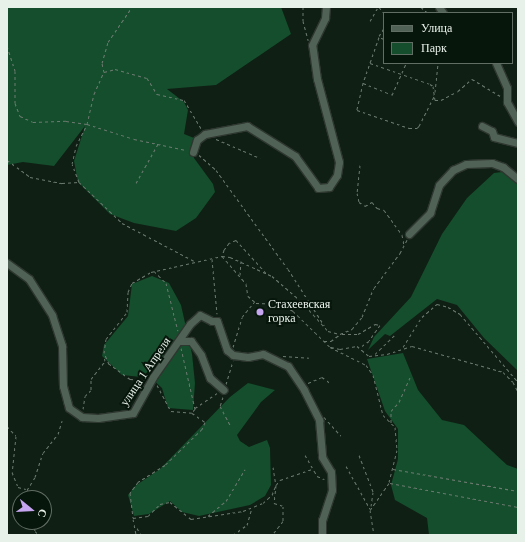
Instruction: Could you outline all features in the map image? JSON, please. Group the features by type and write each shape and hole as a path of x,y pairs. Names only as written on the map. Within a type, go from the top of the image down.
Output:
{"street":[{"path":"193,152 197,140 205,134 247,126 295,156 318,188 329,187 337,175 339,162 317,79 312,45 325,18 326,7"},
{"path":"496,64 507,88 507,102 518,122"},
{"path":"482,126 492,131 494,137 518,143"},
{"path":"409,234 430,213 439,185 453,170 466,164 492,164 503,167 518,179"},
{"path":"7,264 29,278 52,315 62,346 63,386 69,408 82,418"},
{"name":"улица 1 Апреля","path":"82,418 133,413 153,377 188,330 190,324 200,315 212,321 217,321"},
{"path":"217,321 224,343 231,354 248,357 262,354 272,357 288,366 301,385 319,420 322,457 331,472 332,490 322,520 322,535"},
{"path":"180,341 191,341 201,355 210,378 224,390"}],"path":[{"path":"132,7 108,42 102,63 104,72 94,94 87,124 82,130 72,164 79,182 122,222 194,262"},
{"path":"303,7 305,32 312,45"},
{"path":"370,21 378,7"},
{"path":"383,30 379,37 363,83 357,110 409,128 416,128 420,126 435,94"},
{"path":"379,37 383,39"},
{"path":"7,46 15,71 15,103 20,116 33,122 66,121 87,124 158,144 193,152 209,161 284,264 326,328"},
{"path":"370,63 430,84 435,94"},
{"path":"363,83 392,94 400,73 405,64"},
{"path":"438,64 435,100 441,100 476,79 507,102"},
{"path":"104,72 115,69 147,78 157,94 184,100 205,134 260,158"},
{"path":"136,183 158,144"},
{"path":"7,160 30,177 62,183 79,182"},
{"path":"360,165 357,185 359,202 365,206 372,202 377,208 384,210 402,235 404,246"},
{"path":"324,341 331,342 341,334 352,329 362,317 374,288 404,246 409,234"},
{"path":"222,256 229,243 236,240 256,258 267,274"},
{"path":"82,418 85,396 91,390 91,380 94,374 105,362 104,353 106,339 127,312 128,292 132,283 154,271 222,256 241,261 267,274 301,301 326,328 341,334 358,334 375,324 380,325 369,341 359,348"},
{"path":"222,256 246,284 248,296 254,301 280,304 293,311 307,322 330,347 366,365 373,375 383,415 395,427 398,450 389,483 370,510"},
{"path":"212,259 217,321"},
{"path":"240,276 243,271 241,261"},
{"path":"195,409 224,390 232,370 231,354 242,317 254,301"},
{"path":"403,347 422,317 437,304 448,307 460,314 518,382"},
{"path":"375,354 396,334"},
{"path":"330,347 340,349 352,345 359,348 364,354 387,354 403,347 412,346 503,372 513,382 518,392"},
{"path":"104,353 110,364 130,379 146,380 153,377 171,412 192,412 205,422 202,429 165,465 138,482 130,493 133,518 141,535"},
{"path":"272,357 298,356 309,358"},
{"path":"301,385 322,377 329,382"},
{"path":"391,423 391,411 399,402 410,377"},
{"path":"222,398 220,406 230,425"},
{"path":"312,408 324,417 341,436"},
{"path":"7,426 16,436 12,472 18,487 27,490 37,472 44,453 58,434 62,421"},
{"path":"305,455 312,469 322,479 331,478"},
{"path":"359,456 373,492 370,510 374,535"},
{"path":"346,466 370,510"},
{"path":"272,467 276,485 274,503 283,506 283,520 272,535"},
{"path":"392,468 518,491"},
{"path":"133,518 148,516 160,504 170,502 191,518 207,517 252,508 263,503 272,495 280,480 312,469"},
{"path":"207,517 226,501 245,470"},
{"path":"389,483 518,506"},
{"path":"233,535 247,525 252,508"},
{"path":"136,527 136,535"}],"green space":[{"path":"7,7 281,7 291,34 216,85 167,89 184,102 188,110 184,134 194,138 191,146 194,158 213,184 215,192 196,218 176,231 134,223 110,214 78,182 74,161 85,126 54,166 23,162 7,165"},
{"path":"502,172 518,184 518,371 484,338 457,305 437,299 390,336 385,334 368,350 374,337 411,297 442,234 467,198 494,173"},
{"path":"152,276 169,283 181,305 192,354 195,383 193,410 168,408 162,388 151,378 122,375 102,356 104,345 128,316 132,284"},
{"path":"403,353 418,390 442,420 464,425 507,465 518,469 518,535 429,535 427,518 395,500 391,485 398,459 398,429 385,411 367,359"},
{"path":"248,383 275,390 261,402 237,435 240,441 249,447 267,440 270,448 271,485 265,496 250,505 199,516 182,512 170,501 149,514 134,516 128,495 135,486 160,469 230,397"}],"place":[{"name":"Стахеевская горка","path":"260,312"}]}
